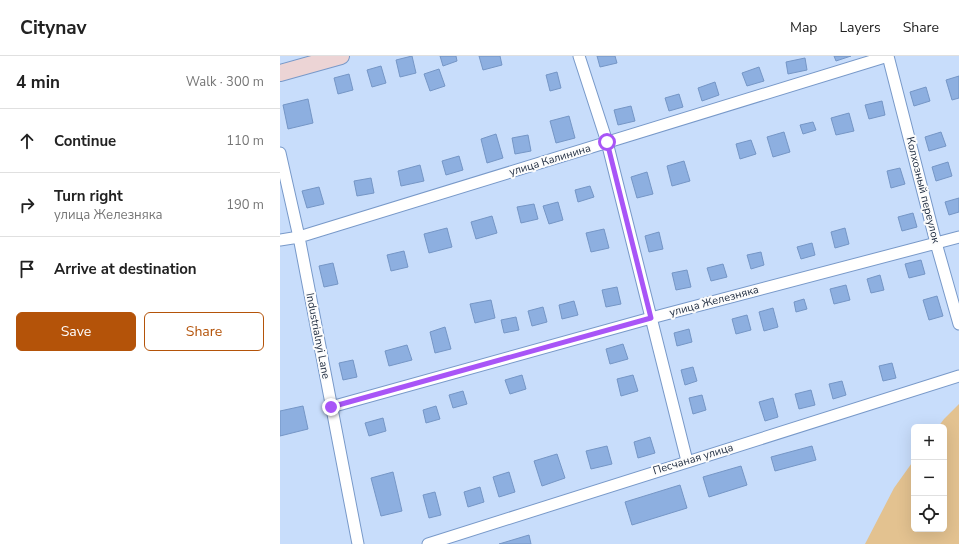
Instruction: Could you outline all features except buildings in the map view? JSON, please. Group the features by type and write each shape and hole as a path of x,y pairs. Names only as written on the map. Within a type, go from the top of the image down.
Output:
{"main road":[{"path":"280,73 341,56"}],"street":[{"path":"579,56 607,142 687,461"},
{"name":"улица Калинина","path":"280,240 299,237 888,56"},
{"name":"Колхозный переулок","path":"888,56 936,243 959,324"},
{"name":"Industrialnyi Lane","path":"280,153 299,237 358,544"},
{"name":"улица Железняка","path":"331,407 651,318 959,237"},
{"name":"Песчаная улица","path":"428,544 959,376"}],"shaded area":[{"path":"959,404 959,544 865,544 894,488 911,464 911,532 947,532 947,424 940,424"}],"route":[{"path":"331,407 651,318 607,142"}]}
